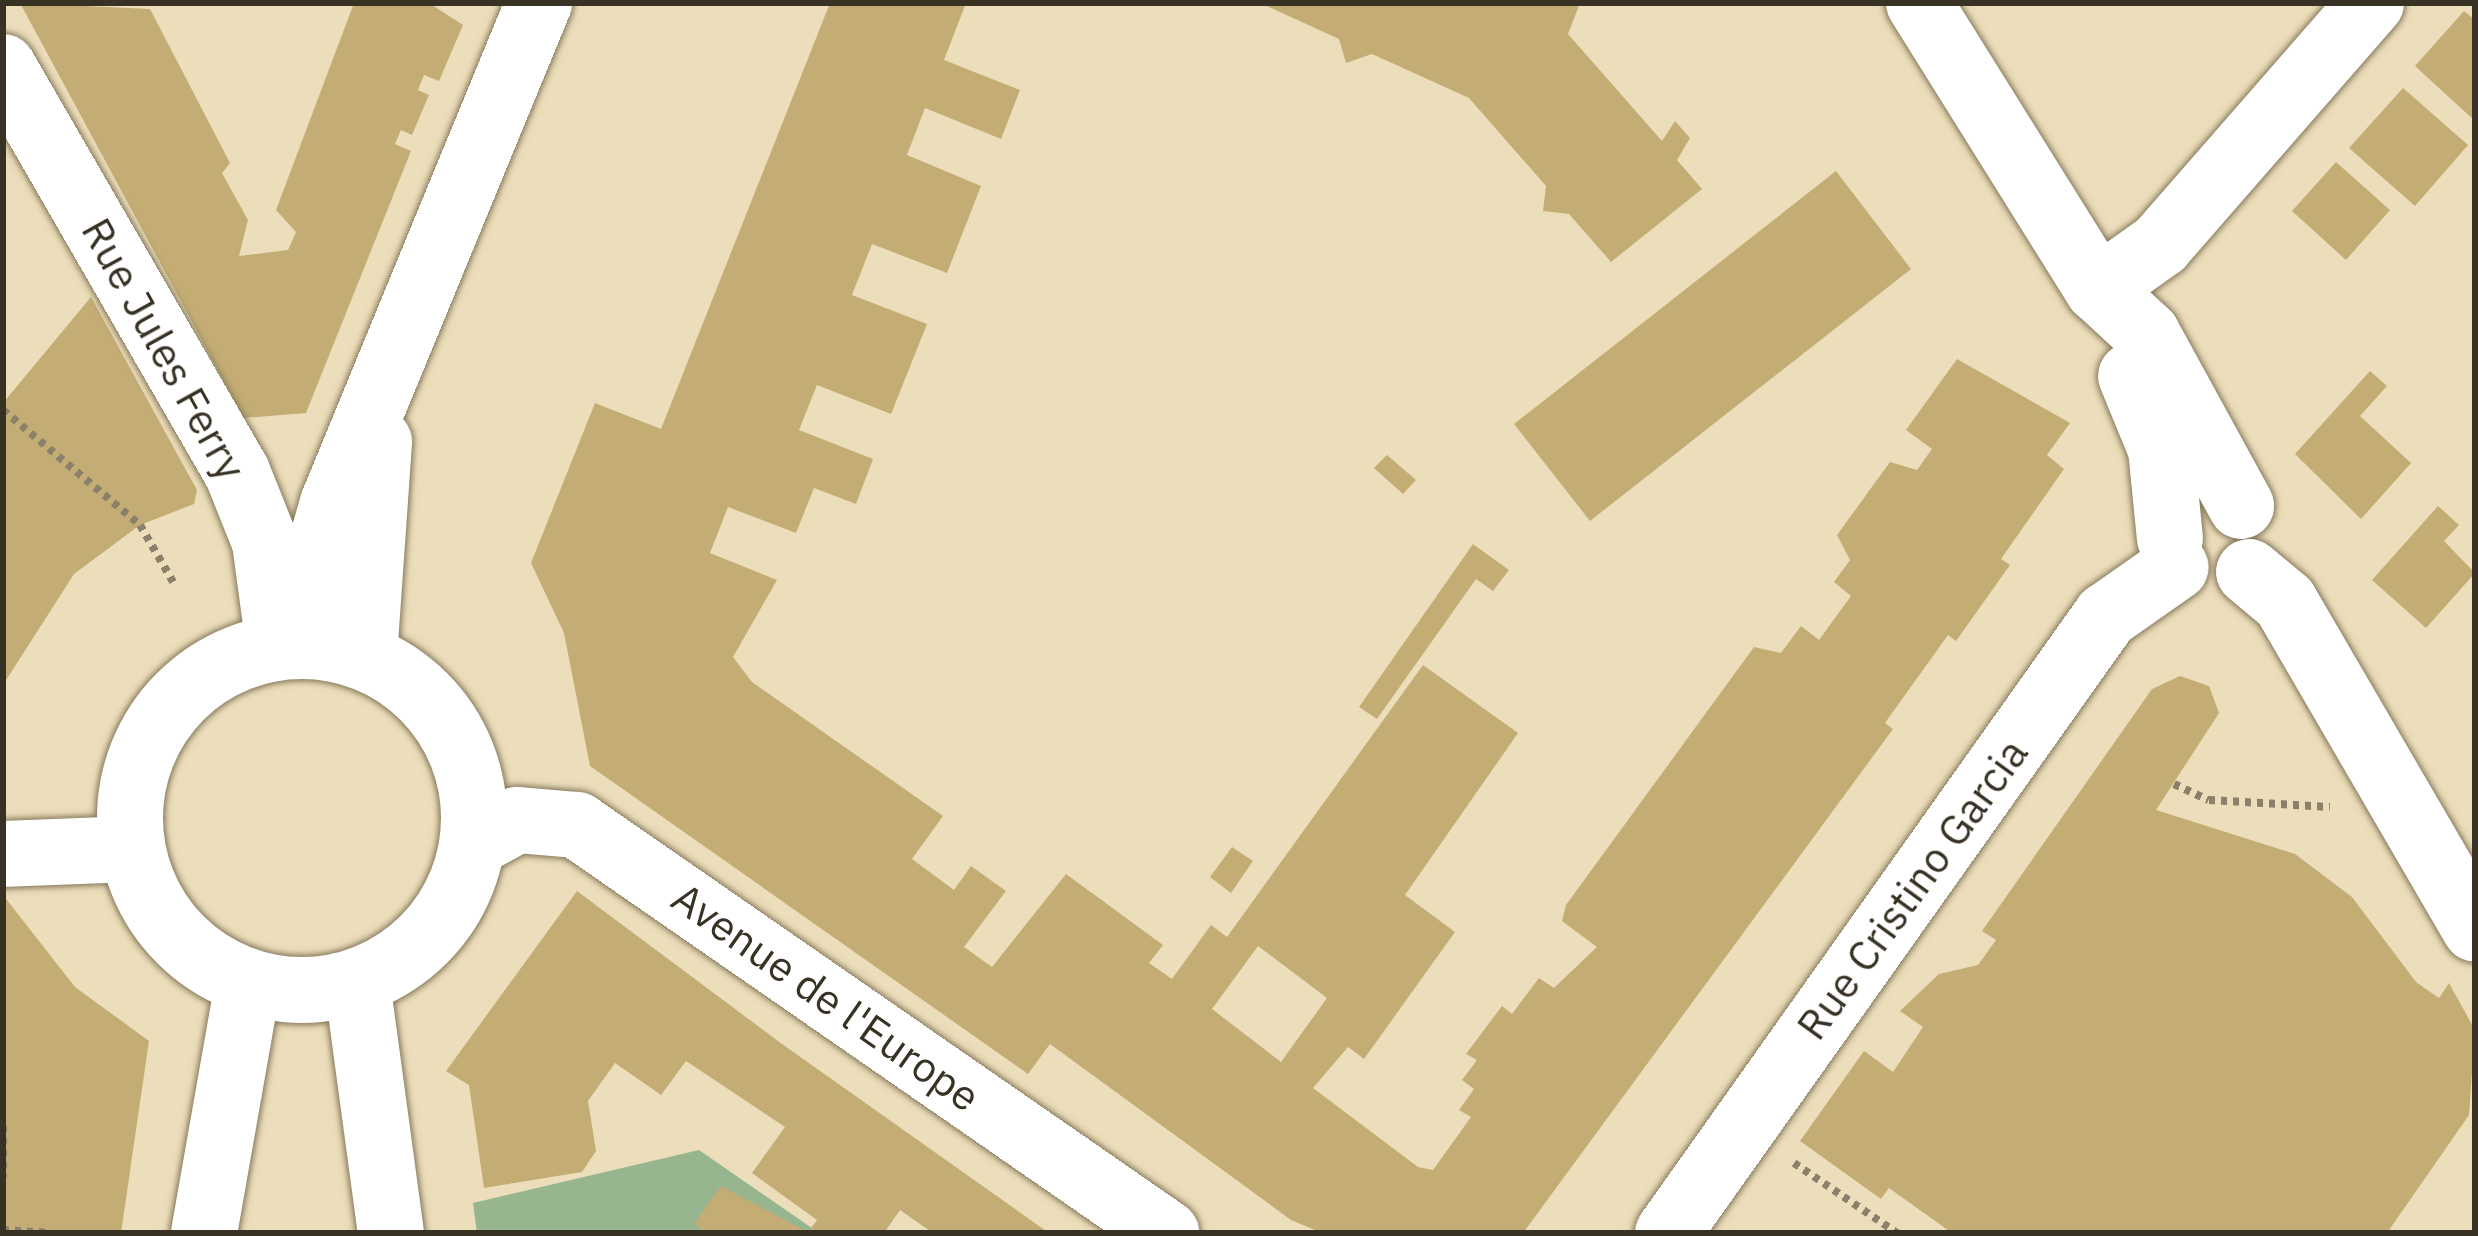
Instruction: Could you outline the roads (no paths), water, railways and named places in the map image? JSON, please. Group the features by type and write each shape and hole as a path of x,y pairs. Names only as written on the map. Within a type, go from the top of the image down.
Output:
{"street":[{"path":"285,646 384,379 538,3"},
{"path":"1918,3 2098,289 2161,449 2173,553 2218,589 2249,572 2258,532 2147,334 2098,289"},
{"path":"2098,289 2160,245 2371,3"},
{"name":"Rue Jules Ferry","path":"3,67 237,472 265,542 285,646"},
{"path":"364,657 384,379"},
{"path":"2173,553 2195,502 2241,506"},
{"name":"Rue Cristino Garcia","path":"1668,1233 2106,616 2173,553"},
{"path":"2249,572 2285,602 2475,929"},
{"path":"285,646 364,657 447,722 469,771 473,844 434,930 357,982 302,991 248,982 172,932 132,849 129,803 161,716 194,682 285,646"},
{"name":"Avenue de l'Europe","path":"473,844 517,820 578,824 1166,1233"},
{"path":"3,854 132,849"},
{"path":"204,1233 248,982"},
{"path":"357,982 391,1233"}]}
